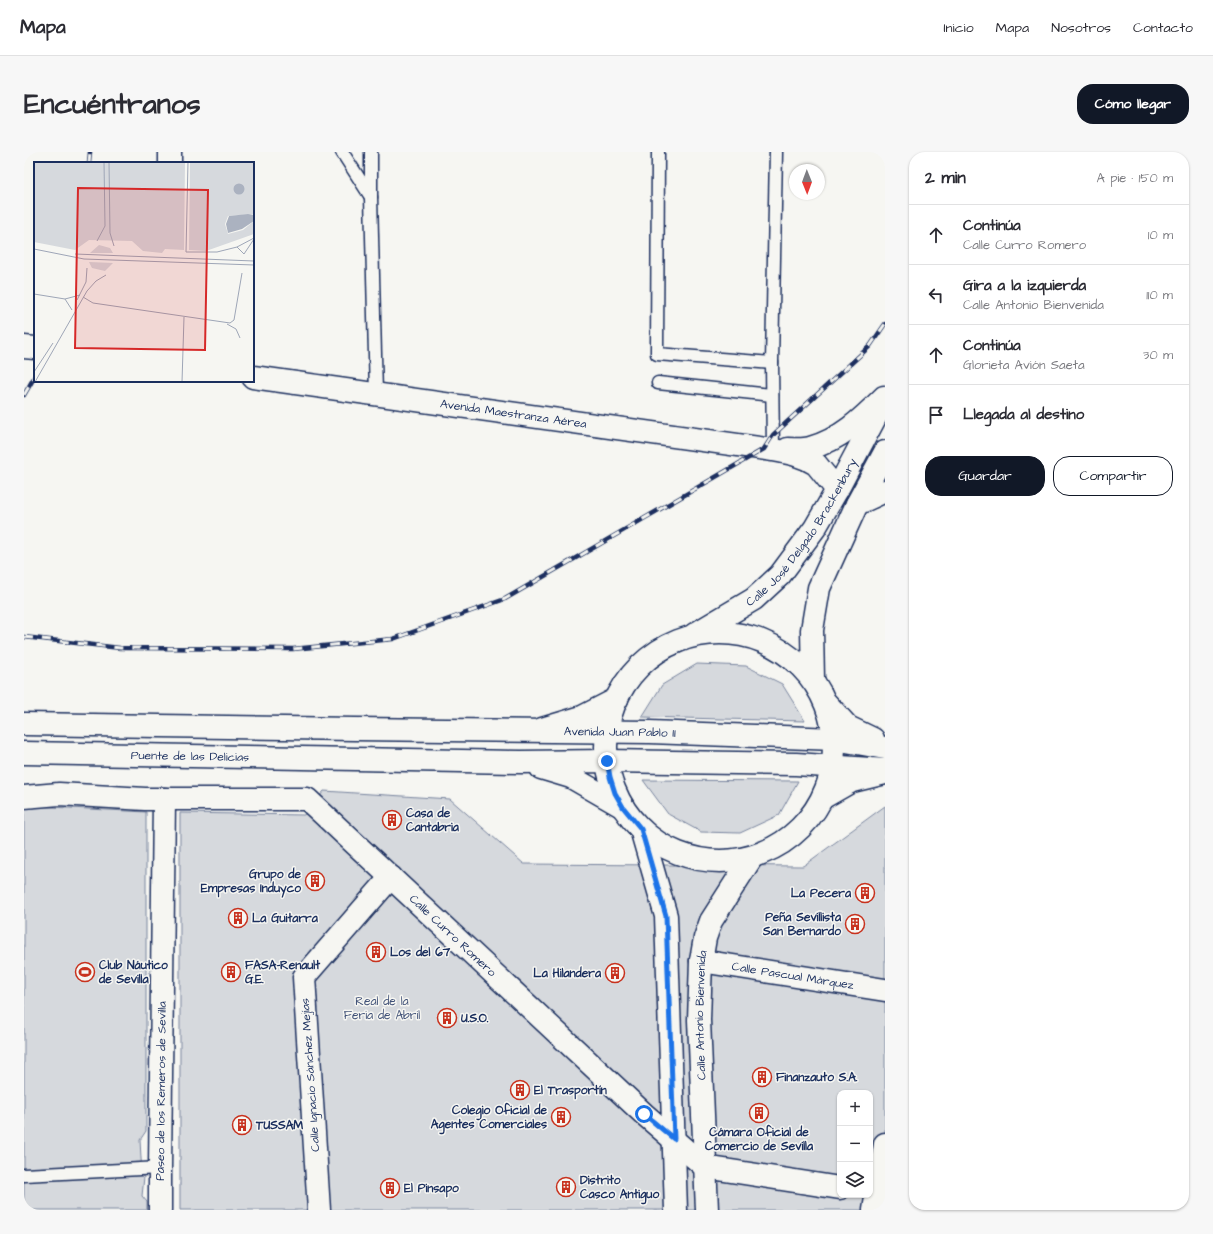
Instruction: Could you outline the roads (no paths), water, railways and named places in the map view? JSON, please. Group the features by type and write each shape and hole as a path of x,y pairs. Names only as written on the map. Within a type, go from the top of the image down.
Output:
{"main road":[{"path":"24,347 34,348"},
{"name":"Avenida Maestranza Aérea","path":"254,377 773,450"},
{"path":"773,450 808,449 832,441 858,422 885,398"},
{"name":"Calle José Delgado Brackenbury","path":"688,638 754,599 780,575 815,528 837,490 885,398"},
{"path":"773,450 804,456 816,464 837,490"},
{"name":"Calle José Delgado Brackenbury","path":"813,680 812,630 820,588 857,504 885,452"},
{"path":"857,504 885,491"},
{"path":"728,633 748,636 785,652 800,665 813,680 826,703 832,721 835,739 834,766 824,797 806,823 781,844 752,857 722,861 693,858 665,847 641,829 623,807 615,793 607,761 607,732 610,715 629,678 646,661 666,647 688,638 708,634 728,633"},
{"path":"538,731 582,717 617,699"},
{"path":"826,703 848,727 885,745"},
{"name":"Avenida Juan Pablo II","path":"24,724 650,732 835,739 885,748"},
{"name":"Puente de las Delicias","path":"24,753 521,762"},
{"path":"521,762 607,761 796,764 885,771"},
{"path":"521,762 571,777 623,807"},
{"path":"824,797 852,781 885,771"},
{"path":"24,798 59,794 164,799"},
{"name":"Calle Curro Romero","path":"164,799 307,800 644,1114 705,1167"},
{"name":"Paseo de los Remeros de Sevilla","path":"160,1210 164,799"},
{"path":"641,829 666,916 676,1210"},
{"name":"Calle Antonio Bienvenida","path":"707,1210 699,1020 701,961 705,938 711,921 752,857"},
{"name":"Calle Ignacio Sánchez Mejías","path":"319,1210 304,977 391,877"},
{"name":"Calle Pascual Márquez","path":"701,961 885,990"},
{"path":"876,1198 885,1144"},
{"path":"705,1167 837,1188"}],"lane":[{"path":"342,152 371,197"},
{"path":"371,152 376,394"},
{"path":"658,152 657,354 772,363"},
{"path":"773,450 772,363 776,152"},
{"path":"658,383 772,395"},
{"path":"24,1175 160,1168"}],"railway":[{"path":"89,162 90,152"},
{"path":"24,637 120,648 293,649 393,639 505,599 764,449 773,435 870,346 885,324"},
{"path":"24,395 34,378"}],"place":[{"name":"Casa de Cantabria","path":"392,820"},
{"name":"Grupo de Empresas Induyco","path":"315,881"},
{"name":"La Pecera","path":"865,893"},
{"name":"La Guitarra","path":"238,918"},
{"name":"Peña Sevillista San Bernardo","path":"855,924"},
{"name":"Los del 67","path":"376,952"},
{"name":"Club Náutico de Sevilla","path":"85,972"},
{"name":"FASA-Renault G.E.","path":"231,972"},
{"name":"La Hilandera","path":"615,973"},
{"name":"U.S.O.","path":"447,1018"},
{"name":"Finanzauto S.A.","path":"762,1077"},
{"name":"El Trasportín","path":"520,1090"},
{"name":"Cámara Oficial de Comercio de Sevilla","path":"759,1113"},
{"name":"Colegio Oficial de Agentes Comerciales","path":"561,1117"},
{"name":"TUSSAM","path":"242,1125"},
{"name":"Distrito Casco Antiguo","path":"566,1187"},
{"name":"El Pinsapo","path":"390,1188"}],"park label":[{"name":"Real de la Feria de Abril","path":"382,1008"}]}
